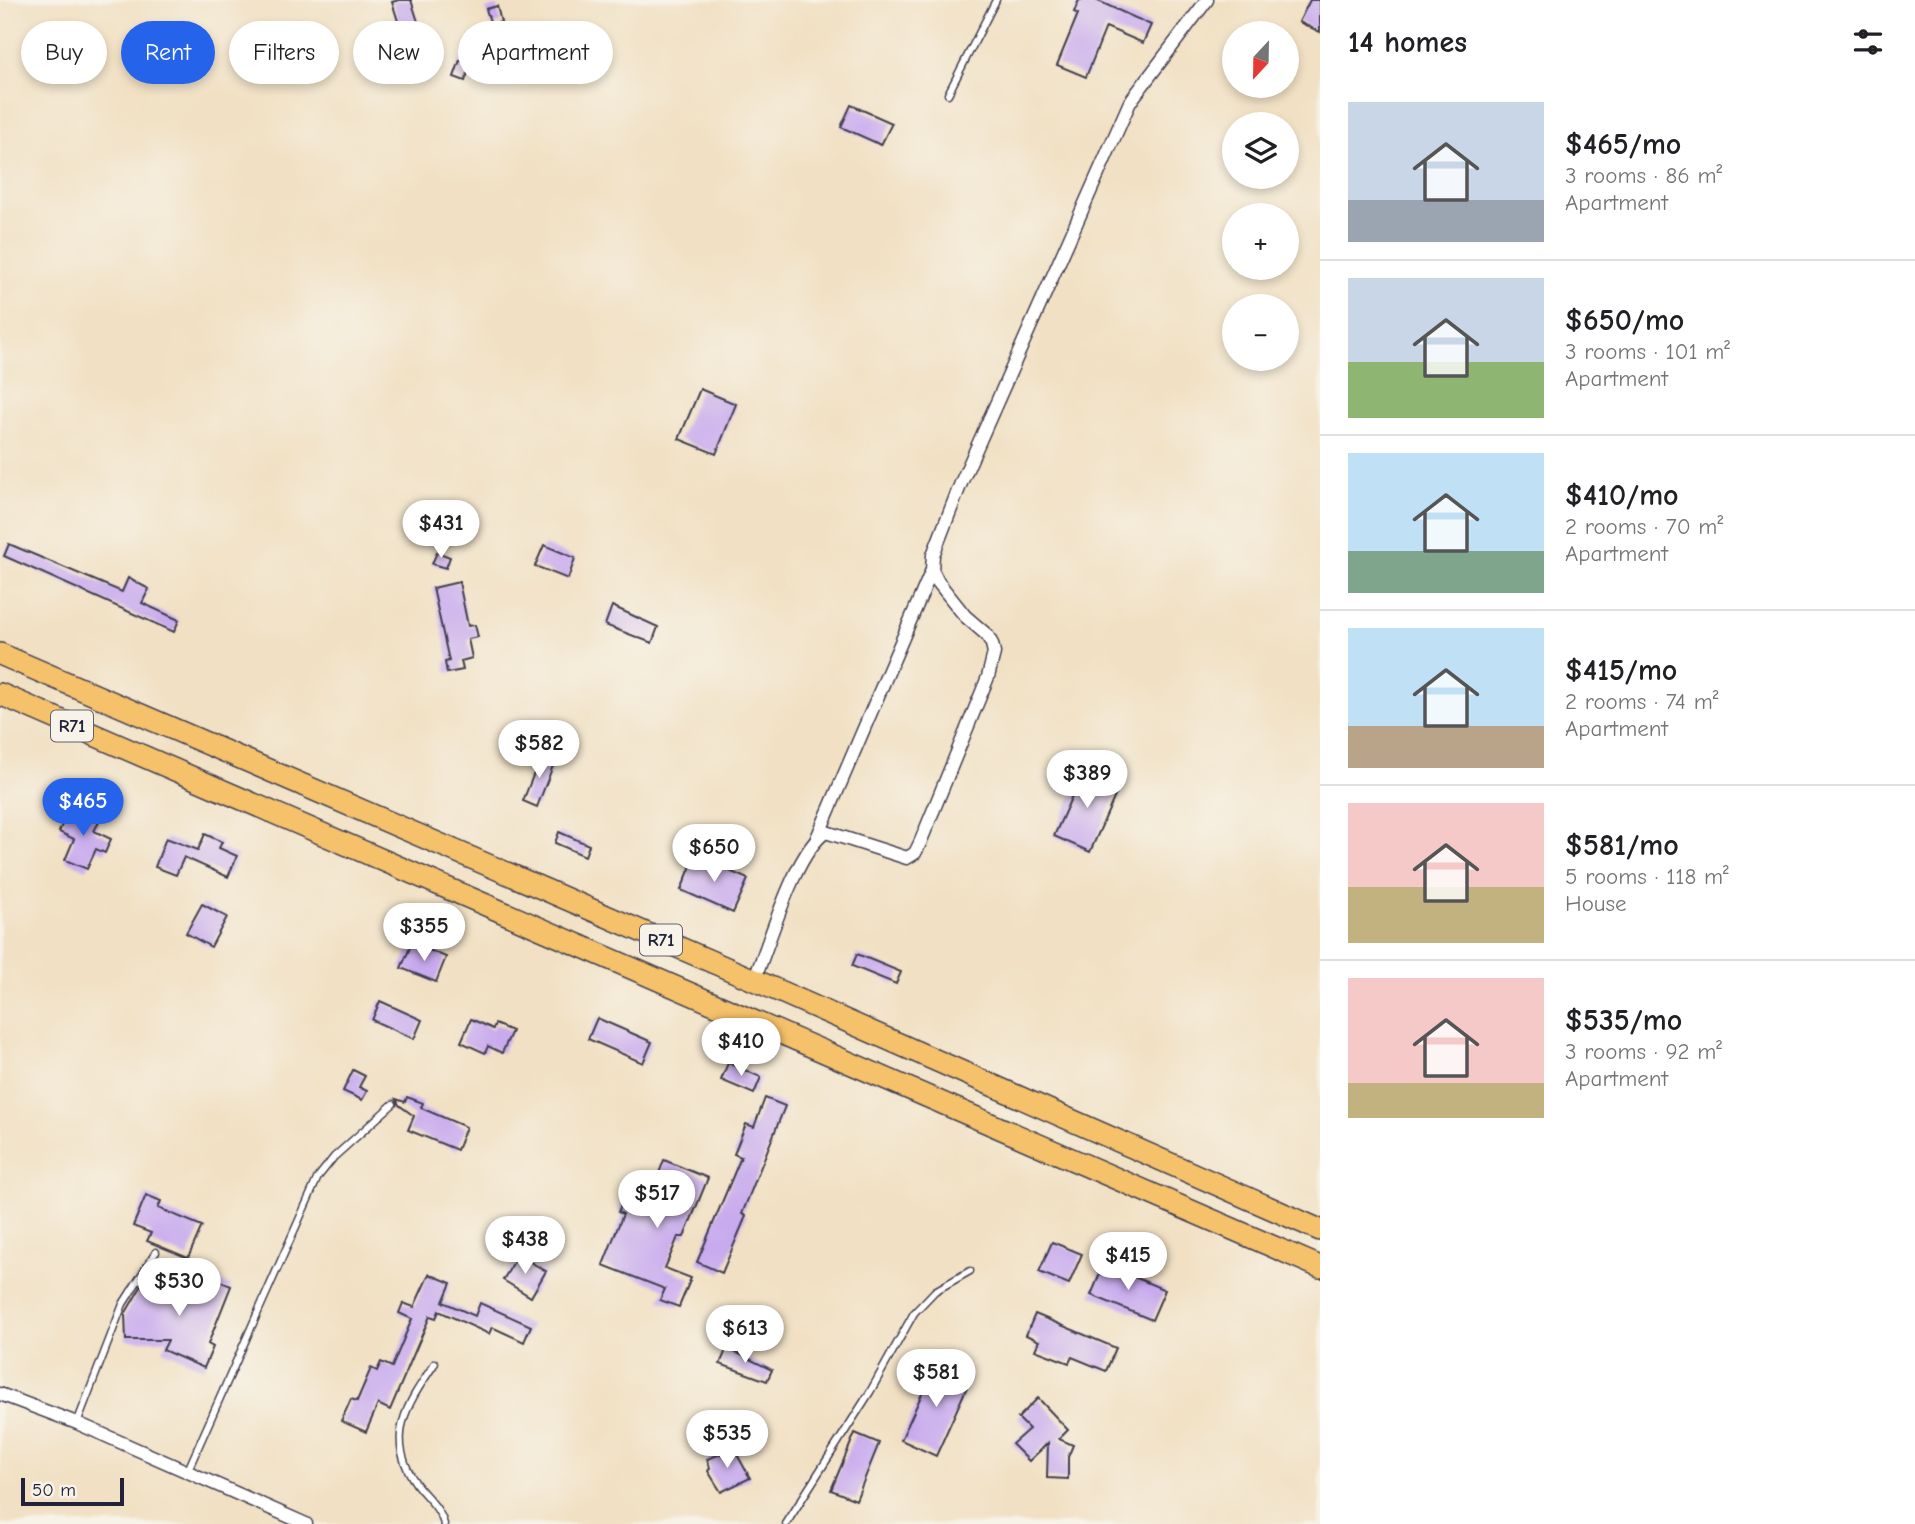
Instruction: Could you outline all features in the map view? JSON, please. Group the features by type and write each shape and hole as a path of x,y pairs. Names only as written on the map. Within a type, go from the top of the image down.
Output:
{"main road":[{"name":"R71","path":"0,654 754,980 1320,1230"},
{"name":"R71","path":"0,694 1320,1268"}],"street":[{"path":"754,980 788,892 817,838 932,570 933,555 961,483 1112,140 1130,102 1207,0"},
{"path":"817,838 826,832 907,858 920,843 988,677 994,653 987,635 965,616 932,570"},
{"path":"0,1394 188,1470 306,1524"}],"lane":[{"path":"948,94 996,0"},
{"path":"188,1470 318,1177 334,1157 393,1104"},
{"path":"77,1423 127,1296 156,1252"},
{"path":"786,1524 870,1392 914,1313 935,1291 970,1271"},
{"path":"435,1363 407,1405 400,1423 407,1470 441,1513 444,1524"}],"building":[{"path":"411,0 418,21 398,21 392,2"},
{"path":"1079,0 1096,0 1151,25 1143,43 1106,27 1086,77 1057,65 1078,14 1074,12"},
{"path":"1310,0 1320,0 1320,32 1299,22"},
{"path":"497,6 501,21 490,21 486,9"},
{"path":"851,105 892,123 881,145 841,127"},
{"path":"700,389 736,404 716,454 679,439"},
{"path":"9,544 122,592 128,578 149,589 142,603 179,620 174,632 4,556"},
{"path":"544,545 575,558 568,579 535,566"},
{"path":"437,552 450,557 446,568 432,564"},
{"path":"459,582 468,626 475,625 478,637 468,639 472,658 461,661 463,670 447,673 445,662 449,661 433,588"},
{"path":"612,606 658,627 652,643 605,625"},
{"path":"542,753 556,758 537,807 523,801"},
{"path":"1084,769 1120,785 1090,852 1054,836"},
{"path":"69,808 99,822 94,831 111,839 105,853 96,849 87,869 65,860 74,839 59,832"},
{"path":"559,832 589,845 585,856 555,843"},
{"path":"205,834 222,842 219,848 237,856 228,877 184,857 176,875 155,867 166,838 198,850"},
{"path":"695,856 748,879 733,913 681,890"},
{"path":"202,904 227,917 211,947 186,933"},
{"path":"412,943 446,957 436,982 401,968"},
{"path":"857,954 901,972 896,984 852,966"},
{"path":"380,1001 422,1020 414,1039 372,1020"},
{"path":"597,1018 652,1042 643,1063 588,1039"},
{"path":"471,1019 493,1029 495,1024 512,1031 502,1053 488,1046 485,1053 461,1042"},
{"path":"728,1063 761,1077 754,1094 721,1080"},
{"path":"353,1070 365,1076 359,1087 367,1091 362,1100 343,1091"},
{"path":"407,1097 423,1103 421,1108 466,1127 457,1150 408,1130 414,1116 399,1105 396,1099 405,1102"},
{"path":"765,1098 785,1106 742,1214 746,1216 722,1273 697,1262 741,1157 734,1154 746,1124 754,1127"},
{"path":"664,1160 708,1178 684,1237 678,1237 665,1268 691,1278 679,1307 660,1300 665,1289 603,1265 623,1214 618,1212 627,1190 643,1196 650,1179 656,1181"},
{"path":"146,1195 161,1201 158,1208 202,1226 188,1258 147,1241 151,1233 133,1226"},
{"path":"1052,1242 1082,1254 1069,1284 1039,1272"},
{"path":"518,1255 546,1271 531,1297 503,1280"},
{"path":"1104,1264 1165,1290 1152,1320 1091,1295"},
{"path":"197,1271 231,1286 208,1344 213,1347 204,1368 163,1350 168,1340 126,1340 125,1314 145,1280 155,1285 152,1292 182,1305"},
{"path":"429,1274 451,1283 443,1302 475,1316 480,1303 531,1326 524,1342 492,1327 489,1334 439,1311 436,1318 430,1316 390,1410 378,1404 366,1432 341,1421 351,1399 357,1401 371,1368 377,1371 381,1362 392,1367 412,1319 399,1313 403,1303 414,1307"},
{"path":"1035,1314 1116,1348 1106,1371 1072,1357 1069,1363 1035,1350 1039,1341 1026,1335"},
{"path":"727,1348 772,1370 767,1381 720,1364"},
{"path":"936,1363 971,1378 936,1456 901,1440"},
{"path":"1038,1398 1068,1430 1059,1439 1073,1445 1068,1457 1068,1479 1047,1478 1048,1443 1029,1461 1012,1444 1029,1429 1018,1418"},
{"path":"855,1433 879,1443 856,1500 831,1490"},
{"path":"734,1449 750,1478 721,1492 708,1471 710,1468 707,1459"}]}
